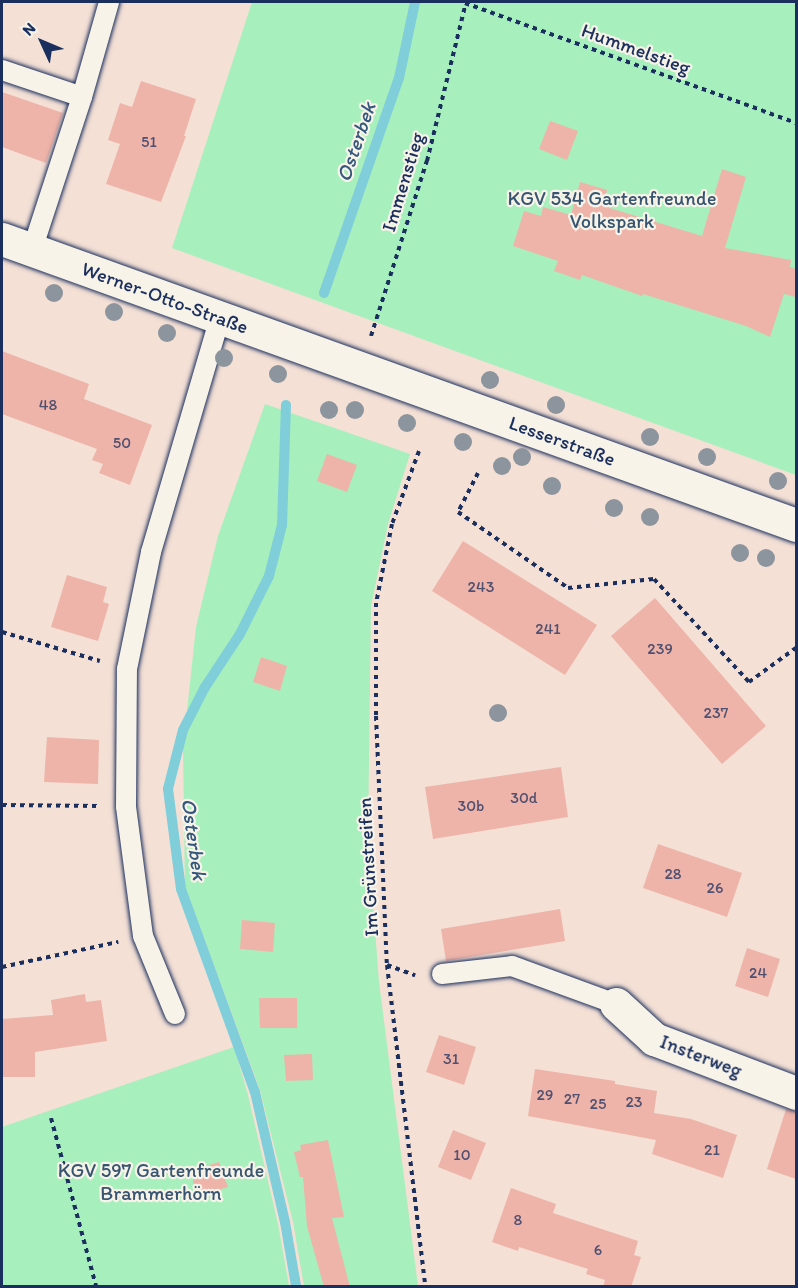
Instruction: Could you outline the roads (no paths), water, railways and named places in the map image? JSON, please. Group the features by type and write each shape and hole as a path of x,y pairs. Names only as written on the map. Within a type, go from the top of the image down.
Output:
{"main road":[{"name":"Werner-Otto-Straße","path":"2,239 327,356"},
{"name":"Lesserstraße","path":"327,356 796,525"},
{"name":"Insterweg","path":"616,1004 654,1039 796,1093"}],"lane":[{"path":"32,250 82,97 109,2"},
{"path":"2,70 82,97"},
{"path":"175,1014 143,936 126,806 127,669 151,552 220,318"},
{"path":"442,974 512,966 616,1004"}],"waterway":[{"name":"Osterbek","path":"324,293 399,78 415,2"},
{"name":"Osterbek","path":"286,405 282,525 269,576 240,634 205,687 183,730 168,789 181,889 255,1092 285,1222 296,1286"}],"park label":[{"name":"KGV 534 Gartenfreunde Volkspark","path":"612,210"},
{"name":"KGV 597 Gartenfreunde Brammerhörn","path":"161,1182"}]}
